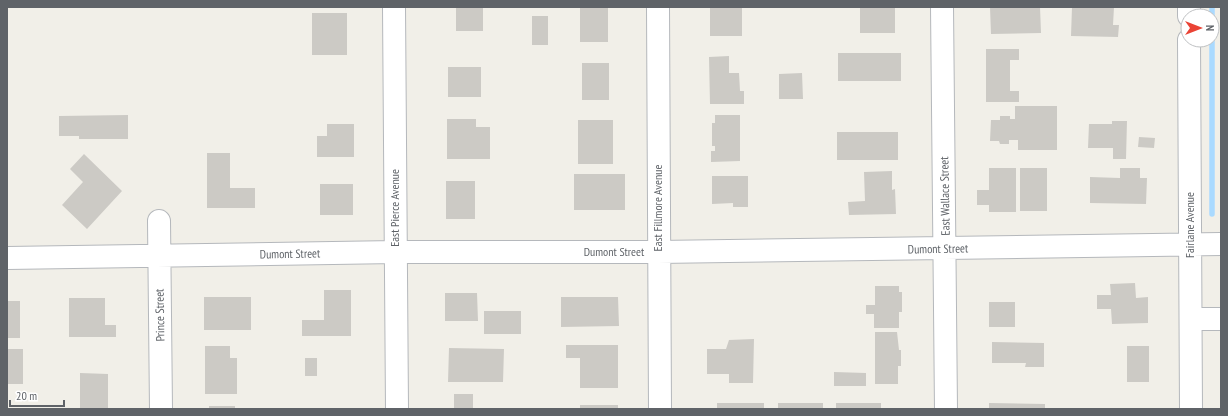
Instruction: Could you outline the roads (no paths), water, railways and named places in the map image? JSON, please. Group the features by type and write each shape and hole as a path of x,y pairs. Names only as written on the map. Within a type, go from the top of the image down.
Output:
{"street":[{"name":"East Pierce Avenue","path":"394,7 397,409"},
{"name":"East Fillmore Avenue","path":"658,7 658,252 660,409"},
{"name":"East Wallace Street","path":"942,7 946,409"},
{"name":"Fairlane Avenue","path":"1189,48 1191,409"},
{"name":"Prince Street","path":"159,221 161,409"},
{"name":"Dumont Street","path":"7,258 396,252 658,252 945,249 1221,244"},
{"path":"1191,319 1221,319"}],"waterway":[{"path":"1212,48 1212,214"}]}
